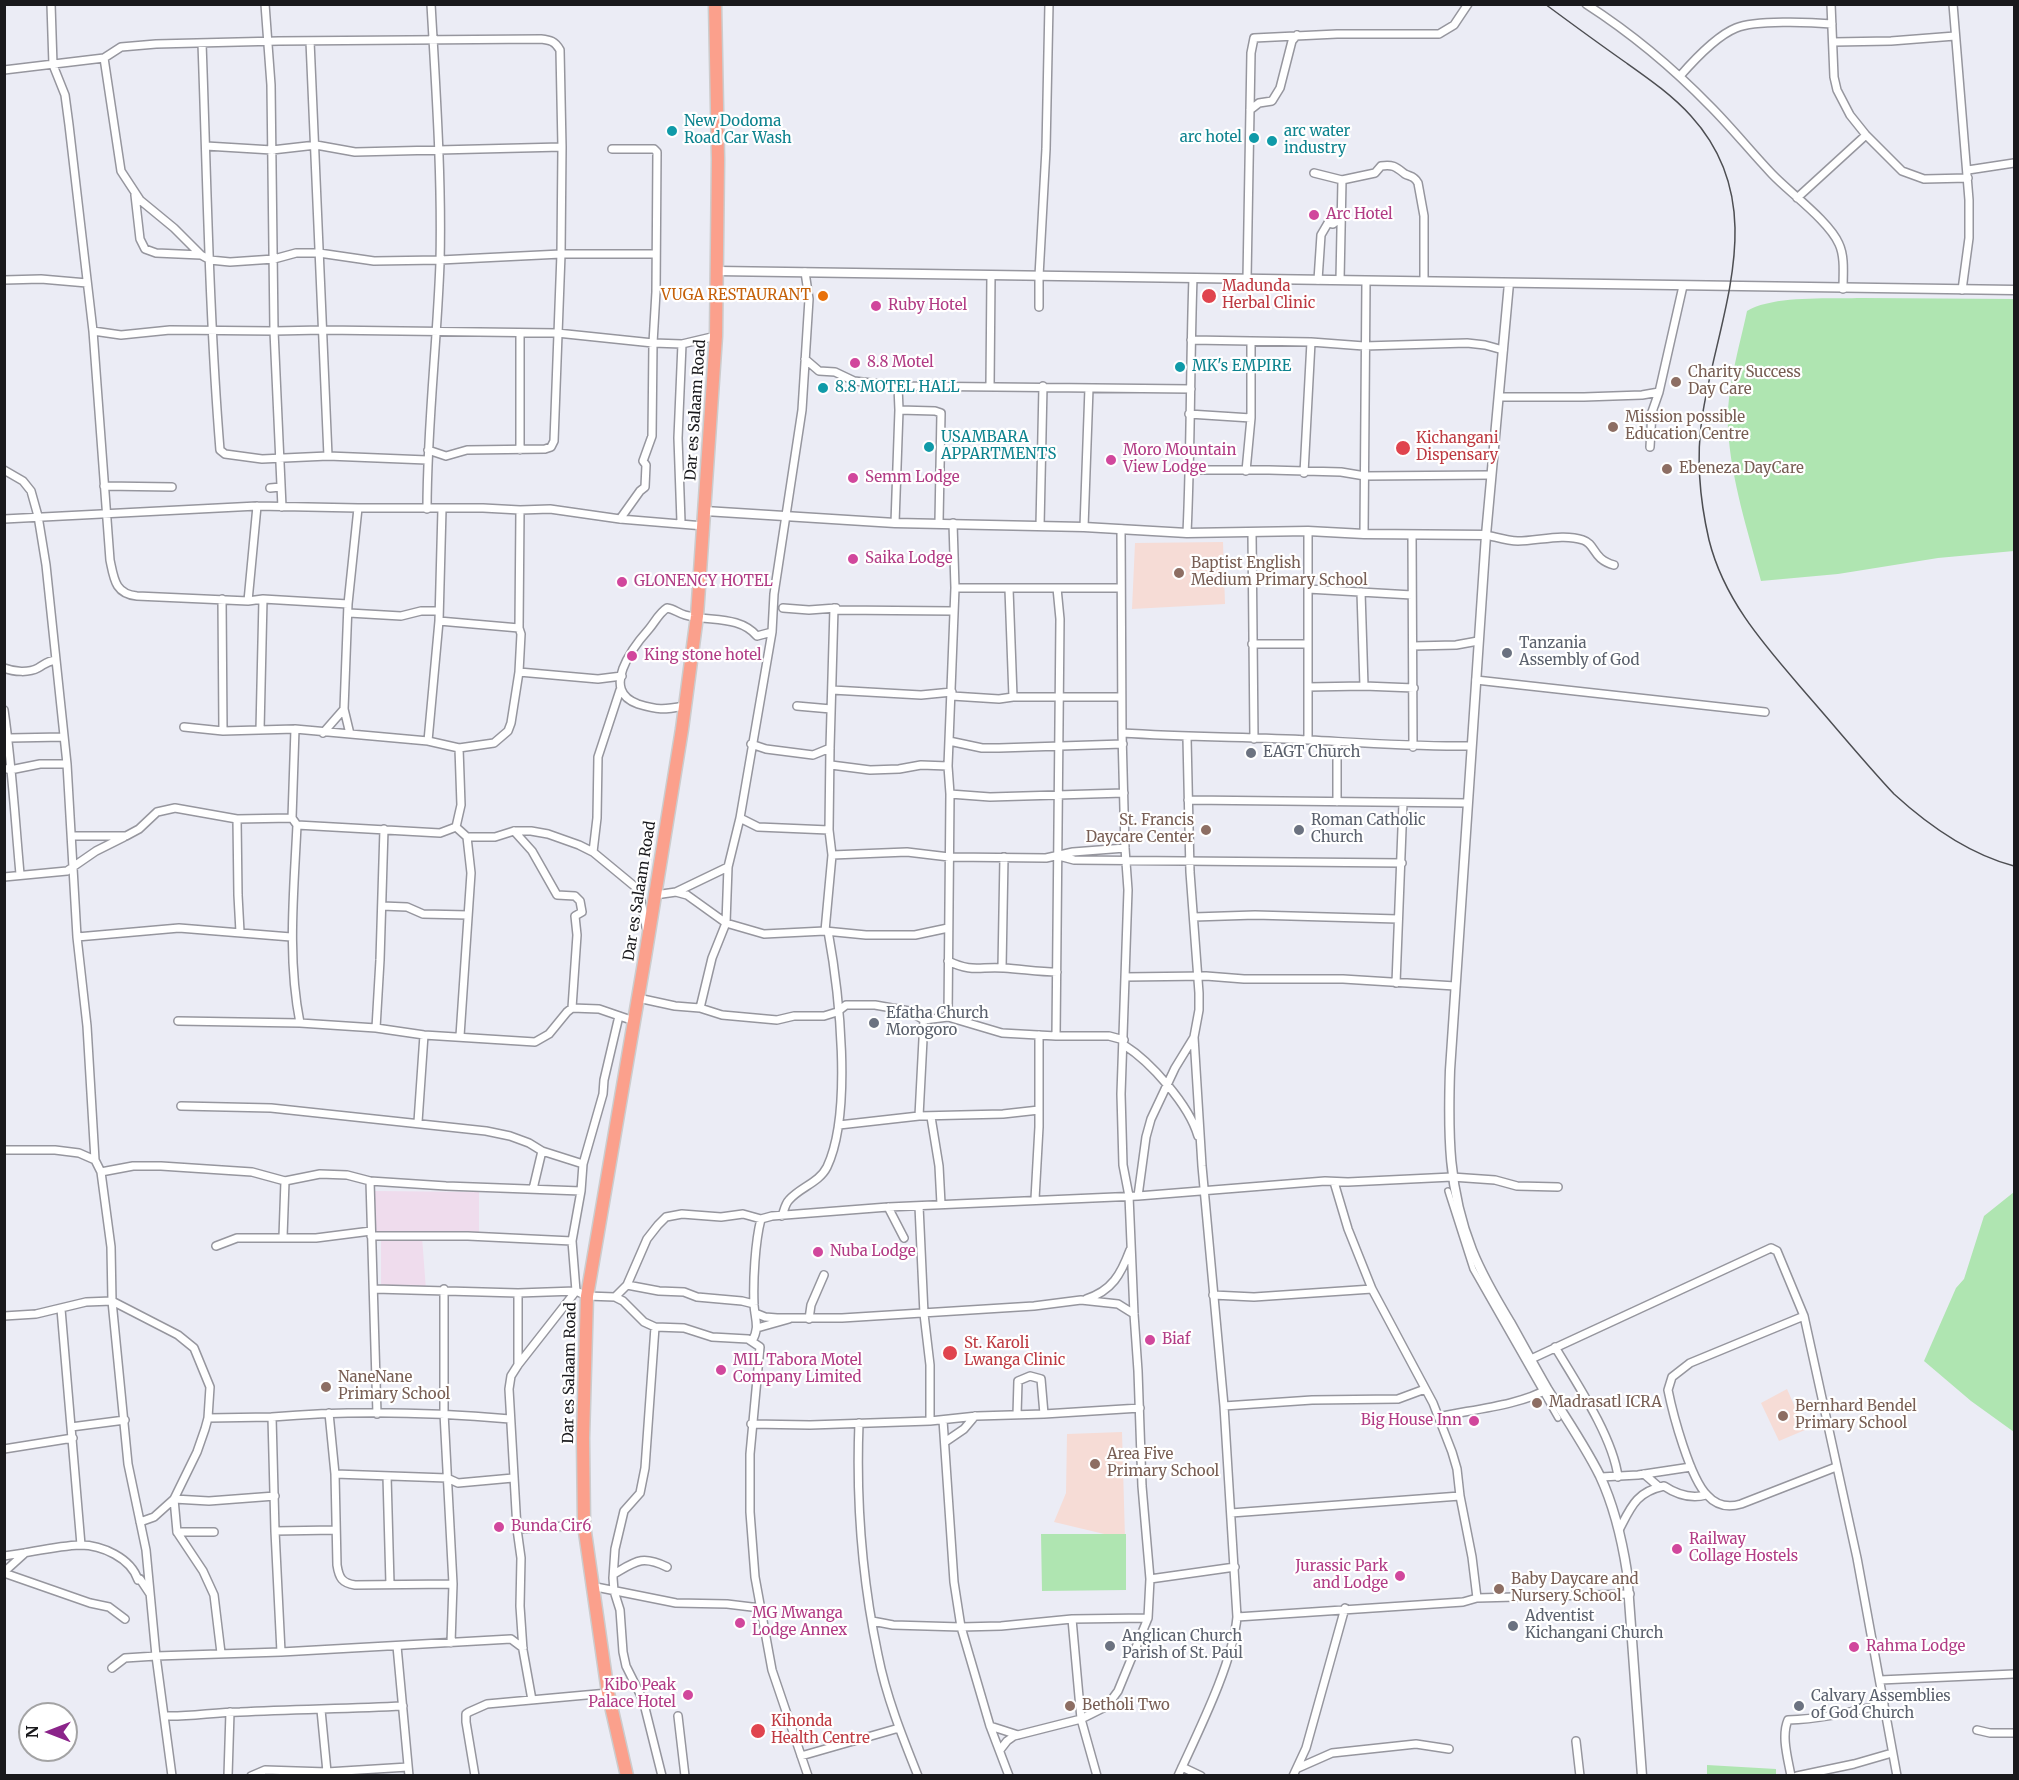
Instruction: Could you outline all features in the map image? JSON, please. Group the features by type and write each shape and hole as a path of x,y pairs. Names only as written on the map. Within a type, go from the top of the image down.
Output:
{"highway":[{"name":"Dar es Salaam Road","path":"627,1776 608,1693 584,1525 581,1294 638,999 698,616 718,271 715,4"}],"street":[{"path":"51,4 53,65 64,95 69,124 93,331 106,512 113,575 117,584 123,593 137,596 348,604"},
{"path":"265,4 269,41 274,331 282,507"},
{"path":"427,508 427,460 440,260 440,151 431,4"},
{"path":"1039,307 1047,149 1049,4"},
{"path":"1247,279 1250,110 1254,38 1297,35 1438,34 1454,25 1468,4"},
{"path":"1586,4 1620,26 1680,76 1830,230 1839,243 1842,255 1843,289"},
{"path":"1831,4 1834,77 1837,90 1850,115 1866,135 1902,171 1914,177 1939,179 2014,163"},
{"path":"1953,4 1968,174 1969,238 1962,290"},
{"path":"1680,76 1693,60 1722,36 1737,27 1789,23 1832,26 1848,42"},
{"path":"1250,110 1259,103 1272,101 1279,92 1292,41 1297,35"},
{"path":"1834,42 1891,41 1955,36"},
{"path":"4,70 104,58 121,47 202,43 541,39 551,40 557,44 560,50 562,147 561,254 554,441 551,447 546,449 467,450 446,456 428,450"},
{"path":"310,41 328,456"},
{"path":"202,43 211,331 219,450 225,454 262,459 328,456 427,460"},
{"path":"104,58 119,166 135,195 183,236 201,255 210,260 230,262 274,259 296,253 319,253 374,261 561,254 656,254"},
{"path":"1797,198 1866,135"},
{"path":"206,146 272,150 316,145 355,152 562,147"},
{"path":"612,149 657,150 652,436 644,461 646,465 645,487 620,519"},
{"path":"1314,173 1342,180 1375,173 1381,166 1388,165 1400,168 1415,178 1424,216 1424,282"},
{"path":"1340,280 1342,180"},
{"path":"135,195 140,239 145,249 156,253 201,255"},
{"path":"1318,280 1323,230 1328,223 1334,224 1342,216"},
{"path":"718,271 2014,290"},
{"path":"700,1008 712,958 726,923 728,867 740,818 772,632 774,594 802,410 809,298 805,272"},
{"path":"990,386 991,275"},
{"path":"1187,533 1194,278"},
{"path":"4,280 41,279 87,283"},
{"path":"1364,534 1366,281"},
{"path":"1509,283 1485,535 1448,1114 1452,1177 1458,1206 1472,1250 1495,1298 1531,1359 1558,1419"},
{"path":"1650,447 1652,412 1659,392 1683,286"},
{"path":"93,331 121,335 170,330 557,333 682,344 716,336"},
{"path":"520,333 520,450"},
{"path":"1191,340 1311,342 1364,346 1467,343 1503,350"},
{"path":"1246,471 1251,418 1251,342"},
{"path":"1304,473 1311,342"},
{"path":"681,522 678,438 682,344"},
{"path":"805,358 819,371 835,372 854,381 898,386 1191,389"},
{"path":"895,523 898,386"},
{"path":"1040,526 1043,386"},
{"path":"1084,527 1089,388"},
{"path":"1499,397 1584,397 1642,395 1659,392"},
{"path":"1642,395 1652,412"},
{"path":"899,410 941,413 939,522"},
{"path":"1189,414 1251,418"},
{"path":"4,470 23,481 31,491 38,516 52,620 67,764 77,937 87,1026 95,1160 101,1172 111,1247 112,1300 128,1464 146,1550 156,1656 172,1776"},
{"path":"1190,470 1341,472 1365,476 1491,475"},
{"path":"104,486 172,487"},
{"path":"270,488 281,487"},
{"path":"4,519 257,506 483,508 550,509 620,519 681,522 704,526"},
{"path":"248,601 257,506"},
{"path":"350,734 344,709 348,604 358,508"},
{"path":"429,741 439,621 442,509"},
{"path":"184,727 223,731 295,729 429,741 459,748 494,743 508,731 513,716 519,672 520,510"},
{"path":"705,511 895,523 939,522 1187,533 1308,531 1485,535 1517,541 1556,538 1584,540 1590,544 1603,562 1614,565"},
{"path":"948,1017 950,794 948,766 955,588 953,523"},
{"path":"1000,1750 1007,1741 1018,1735 1082,1719 1112,1702 1148,1618 1150,1579 1142,1486 1129,1196 1122,1153 1121,1094 1128,890 1125,860 1121,697 1121,529"},
{"path":"1308,531 1308,740"},
{"path":"1252,533 1254,739"},
{"path":"1412,535 1413,747"},
{"path":"955,588 1121,588"},
{"path":"1056,1036 1060,619 1057,588"},
{"path":"1009,589 1013,697"},
{"path":"1308,589 1412,596"},
{"path":"1361,592 1364,686"},
{"path":"222,599 223,731"},
{"path":"260,730 262,599"},
{"path":"593,852 597,818 598,757 620,690 621,676 627,657 634,646 667,608 687,616 718,618 749,626 757,636 772,632"},
{"path":"783,608 953,611"},
{"path":"782,1216 787,1202 819,1177 826,1167 839,1125 841,1062 827,931 831,855 829,830 834,608"},
{"path":"349,612 401,616 421,611 439,610"},
{"path":"439,621 519,628"},
{"path":"1413,646 1455,645 1478,641"},
{"path":"1252,644 1308,644"},
{"path":"5,671 28,671 38,668 47,661 56,660"},
{"path":"519,672 598,679 621,676"},
{"path":"1476,680 1765,712"},
{"path":"1308,687 1414,688"},
{"path":"620,690 627,700 661,711 684,706"},
{"path":"832,690 921,695 952,694 999,699 1121,697"},
{"path":"797,706 831,709"},
{"path":"323,733 344,709"},
{"path":"4,710 9,738 7,769 13,786 20,874"},
{"path":"295,729 291,937 293,976 300,1023"},
{"path":"1122,733 1186,738 1308,740 1413,747 1471,746"},
{"path":"9,738 64,737"},
{"path":"1178,1776 1216,1687 1230,1649 1237,1617 1224,1406 1203,1190 1194,1037 1199,1010 1190,860 1186,738"},
{"path":"949,741 982,748 1123,744"},
{"path":"1337,742 1337,802"},
{"path":"751,744 813,755 830,748"},
{"path":"456,827 461,805 459,748"},
{"path":"7,769 40,764 67,764"},
{"path":"831,765 870,770 899,770 921,765 948,766"},
{"path":"950,794 990,797 1124,793"},
{"path":"1188,800 1467,803"},
{"path":"1396,983 1404,803"},
{"path":"4,877 67,871 96,851 139,829 157,812 175,808 237,819 295,821 440,834 456,827"},
{"path":"740,818 758,826 829,830"},
{"path":"237,819 240,932"},
{"path":"456,827 467,837 471,873 460,1036"},
{"path":"376,1028 384,829"},
{"path":"514,831 532,851 557,895 575,896 580,901 582,912 575,916 577,935 572,1008"},
{"path":"467,837 495,837 514,831 548,834 593,852 639,890 648,937"},
{"path":"72,836 126,836"},
{"path":"831,855 907,852 949,857 1046,858 1073,852 1125,848"},
{"path":"1059,856 1074,860 1402,863"},
{"path":"1002,968 1004,857"},
{"path":"655,895 676,892 728,867"},
{"path":"676,892 687,895 705,906 726,923 764,934 827,931 866,936 915,935 948,928"},
{"path":"382,906 407,908 423,914 468,915"},
{"path":"1194,917 1255,915 1398,919"},
{"path":"77,937 179,928 291,937"},
{"path":"948,961 964,969 1002,968 1058,972"},
{"path":"1125,977 1343,979 1455,986"},
{"path":"638,999 700,1008 722,1015 777,1020 794,1016 824,1016 837,1012 846,1005 875,1005 909,1011 924,1020 948,1017 1002,1033 1109,1036 1124,1042 1168,1085 1194,1124 1201,1147"},
{"path":"178,1022 300,1023 376,1028 424,1035 535,1042 549,1034 572,1008 599,1009 633,1021"},
{"path":"581,1294 572,1241 581,1191 583,1164 603,1094 604,1080 619,1016"},
{"path":"920,1116 924,1020"},
{"path":"418,1122 424,1035"},
{"path":"1035,1199 1039,1110 1039,1035"},
{"path":"1138,1196 1151,1119 1182,1056 1194,1037"},
{"path":"181,1106 271,1108 418,1122 499,1134 583,1164"},
{"path":"839,1125 920,1116 1003,1114 1039,1110"},
{"path":"931,1117 939,1166 941,1204"},
{"path":"4,1150 72,1152 89,1156 95,1160"},
{"path":"533,1189 542,1150"},
{"path":"101,1172 133,1166 161,1166 252,1172 285,1180 320,1174 347,1175 370,1181 581,1191"},
{"path":"615,1297 627,1285 647,1239 657,1225 666,1217 682,1214 721,1217 743,1214 761,1219 888,1207 1138,1196 1325,1181 1452,1177 1495,1180 1517,1186 1558,1187"},
{"path":"284,1237 285,1180"},
{"path":"370,1181 377,1414"},
{"path":"1334,1182 1348,1229 1372,1289 1425,1389 1457,1469 1460,1496 1473,1557 1477,1598"},
{"path":"1448,1191 1473,1269 1545,1390 1578,1437 1600,1477 1618,1530 1630,1594 1642,1776"},
{"path":"919,1206 924,1314 929,1347 930,1421"},
{"path":"888,1207 904,1238"},
{"path":"752,1341 757,1332 754,1304 757,1245 761,1219"},
{"path":"216,1246 237,1238 316,1238 371,1233 572,1241"},
{"path":"756,1313 765,1317 800,1316 809,1319 924,1314 1034,1306 1081,1300 1098,1295 1113,1284 1123,1269 1131,1245"},
{"path":"1531,1359 1771,1248 1778,1251 1804,1316 1855,1549 1897,1776"},
{"path":"809,1319 811,1305 824,1275"},
{"path":"627,1285 659,1291 684,1292 697,1298 754,1304"},
{"path":"375,1289 444,1289 615,1297 623,1301 644,1322 655,1327 684,1328 712,1337 748,1339 760,1347 751,1424 750,1512 760,1608 772,1670 808,1776"},
{"path":"444,1289 444,1413 453,1584 451,1643"},
{"path":"1213,1295 1254,1297 1372,1289"},
{"path":"518,1293 518,1365"},
{"path":"532,1700 523,1648 520,1606 521,1558 513,1478 509,1383 518,1365 581,1294"},
{"path":"4,1316 36,1314 86,1302 112,1300 178,1335 194,1348 210,1387 208,1419 197,1452 174,1499 154,1517 140,1522"},
{"path":"1081,1300 1118,1304 1134,1314"},
{"path":"61,1309 81,1545"},
{"path":"757,1328 800,1316"},
{"path":"1804,1316 1690,1363 1672,1377 1668,1390 1691,1467 1706,1495 1717,1504 1735,1506 1836,1467"},
{"path":"655,1327 645,1468 640,1493 624,1511 615,1549 614,1591 620,1610 626,1666 643,1700 662,1776"},
{"path":"1555,1347 1602,1429 1617,1466 1618,1477"},
{"path":"1017,1415 1018,1381 1030,1376 1041,1379 1044,1414"},
{"path":"1224,1406 1312,1400 1398,1399 1425,1389"},
{"path":"1438,1417 1510,1403 1545,1390"},
{"path":"751,1424 930,1421 975,1416 1140,1408"},
{"path":"208,1419 329,1413 444,1413 510,1419"},
{"path":"329,1413 335,1474 336,1565 340,1578 351,1584 453,1584"},
{"path":"945,1442 964,1430 975,1416"},
{"path":"272,1417 281,1652"},
{"path":"71,1427 125,1420"},
{"path":"943,1420 954,1582 960,1627 990,1726 1009,1776"},
{"path":"859,1423 857,1454 860,1521 872,1621 878,1655 899,1728 918,1776"},
{"path":"4,1449 73,1438"},
{"path":"1600,1477 1618,1477 1691,1467"},
{"path":"335,1474 447,1478 459,1482 513,1478"},
{"path":"1644,1474 1659,1487"},
{"path":"387,1476 390,1584"},
{"path":"1618,1530 1635,1500 1644,1493 1659,1487 1664,1486 1673,1492 1691,1497 1706,1495"},
{"path":"174,1499 209,1501 275,1496"},
{"path":"1231,1513 1460,1496"},
{"path":"174,1499 177,1532 200,1567 214,1595 221,1653"},
{"path":"517,1529 584,1525"},
{"path":"275,1531 335,1530"},
{"path":"177,1532 214,1532"},
{"path":"4,1556 81,1545 102,1549 123,1560 135,1571 138,1580 140,1579 151,1595"},
{"path":"4,1573 25,1553"},
{"path":"614,1574 640,1560 649,1560 667,1566"},
{"path":"1150,1579 1235,1568"},
{"path":"4,1573 90,1603 109,1607 125,1618"},
{"path":"591,1586 676,1603 727,1604 760,1608"},
{"path":"1237,1617 1345,1608 1463,1602 1477,1598 1630,1594"},
{"path":"1293,1776 1306,1748 1345,1608"},
{"path":"872,1621 893,1625 960,1627 1000,1626 1072,1619 1148,1618"},
{"path":"1072,1619 1082,1719 1097,1776"},
{"path":"112,1668 125,1658 156,1656 281,1652 512,1639 523,1648"},
{"path":"397,1646 409,1776"},
{"path":"1880,1680 2014,1674"},
{"path":"475,1776 466,1714 487,1704 608,1693"},
{"path":"1791,1776 1785,1739 1788,1720 1848,1714 1884,1704"},
{"path":"165,1716 191,1717 231,1712 403,1706"},
{"path":"321,1710 327,1772"},
{"path":"228,1776 231,1712"},
{"path":"678,1716 685,1776"},
{"path":"990,1726 1018,1735"},
{"path":"801,1756 899,1728"},
{"path":"1977,1730 1990,1733 2014,1733"},
{"path":"1576,1741 1580,1776"},
{"path":"1298,1768 1323,1756 1343,1752 1416,1744 1449,1749"},
{"path":"1797,1776 1892,1753"},
{"path":"251,1776 265,1770 295,1774 408,1767"},
{"path":"1182,1767 1200,1776"}],"shaded area":[{"name":"Baptist English Medium Primary School","path":"1223,542 1225,604 1132,609 1135,543"},
{"path":"374,1191 479,1192 479,1233 375,1235"},
{"path":"381,1236 422,1237 426,1290 381,1290"},
{"name":"Bernhard Bendel Primary School","path":"1787,1389 1805,1430 1779,1441 1761,1403"},
{"name":"Area Five Primary School","path":"1122,1432 1125,1539 1054,1522 1066,1493 1067,1434"}],"green space":[{"path":"2014,299 2014,551 1938,558 1838,574 1761,581 1736,486 1728,429 1731,385 1747,311 1772,302 1787,300"},
{"path":"2014,1192 2014,1432 1971,1401 1924,1361 1956,1288 1964,1279 1984,1216"},
{"path":"1041,1534 1126,1534 1126,1590 1042,1591"},
{"path":"1707,1765 1776,1769 1776,1775 1707,1775"}],"railway":[{"path":"1545,4 1651,81 1684,108 1716,151 1730,187 1735,225 1733,263 1727,302 1709,379 1699,449 1701,495 1706,525 1716,563 1726,585 1764,644 1894,794 1950,838 1981,854 2014,866"}],"place":[{"name":"New Dodoma Road Car Wash","path":"672,131"},
{"name":"arc hotel","path":"1254,138"},
{"name":"arc water industry","path":"1272,141"},
{"name":"Arc Hotel","path":"1314,215"},
{"name":"VUGA RESTAURANT","path":"823,296"},
{"name":"Madunda Herbal Clinic","path":"1209,296"},
{"name":"Ruby Hotel","path":"876,306"},
{"name":"8.8 Motel","path":"855,363"},
{"name":"MK's EMPIRE","path":"1180,367"},
{"name":"Charity Success Day Care","path":"1676,382"},
{"name":"8.8 MOTEL HALL","path":"823,388"},
{"name":"Mission possible Education Centre","path":"1613,427"},
{"name":"USAMBARA APPARTMENTS","path":"929,447"},
{"name":"Kichangani Dispensary","path":"1403,448"},
{"name":"Moro Mountain View Lodge","path":"1111,460"},
{"name":"Ebeneza DayCare","path":"1667,469"},
{"name":"Semm Lodge","path":"853,478"},
{"name":"Saika Lodge","path":"853,559"},
{"name":"Baptist English Medium Primary School","path":"1179,573"},
{"name":"GLONENCY HOTEL","path":"622,582"},
{"name":"Tanzania Assembly of God","path":"1507,653"},
{"name":"King stone hotel","path":"632,656"},
{"name":"EAGT Church","path":"1251,753"},
{"name":"St. Francis Daycare Center","path":"1206,830"},
{"name":"Roman Catholic Church","path":"1299,830"},
{"name":"Efatha Church Morogoro","path":"874,1023"},
{"name":"Nuba Lodge","path":"818,1252"},
{"name":"Biaf","path":"1150,1340"},
{"name":"St. Karoli Lwanga Clinic","path":"950,1353"},
{"name":"MIL Tabora Motel Company Limited","path":"721,1370"},
{"name":"NaneNane Primary School","path":"326,1387"},
{"name":"Madrasatl ICRA","path":"1537,1403"},
{"name":"Bernhard Bendel Primary School","path":"1783,1416"},
{"name":"Big House Inn","path":"1474,1421"},
{"name":"Area Five Primary School","path":"1095,1464"},
{"name":"Bunda Cir6","path":"499,1527"},
{"name":"Railway Collage Hostels","path":"1677,1549"},
{"name":"Jurassic Park and Lodge","path":"1400,1576"},
{"name":"Baby Daycare and Nursery School","path":"1499,1589"},
{"name":"MG Mwanga Lodge Annex","path":"740,1623"},
{"name":"Adventist Kichangani Church","path":"1513,1626"},
{"name":"Anglican Church Parish of St. Paul","path":"1110,1646"},
{"name":"Rahma Lodge","path":"1854,1647"},
{"name":"Kibo Peak Palace Hotel","path":"688,1695"},
{"name":"Betholi Two","path":"1070,1706"},
{"name":"Calvary Assemblies of God Church","path":"1799,1706"},
{"name":"Kihonda Health Centre","path":"758,1731"}]}
